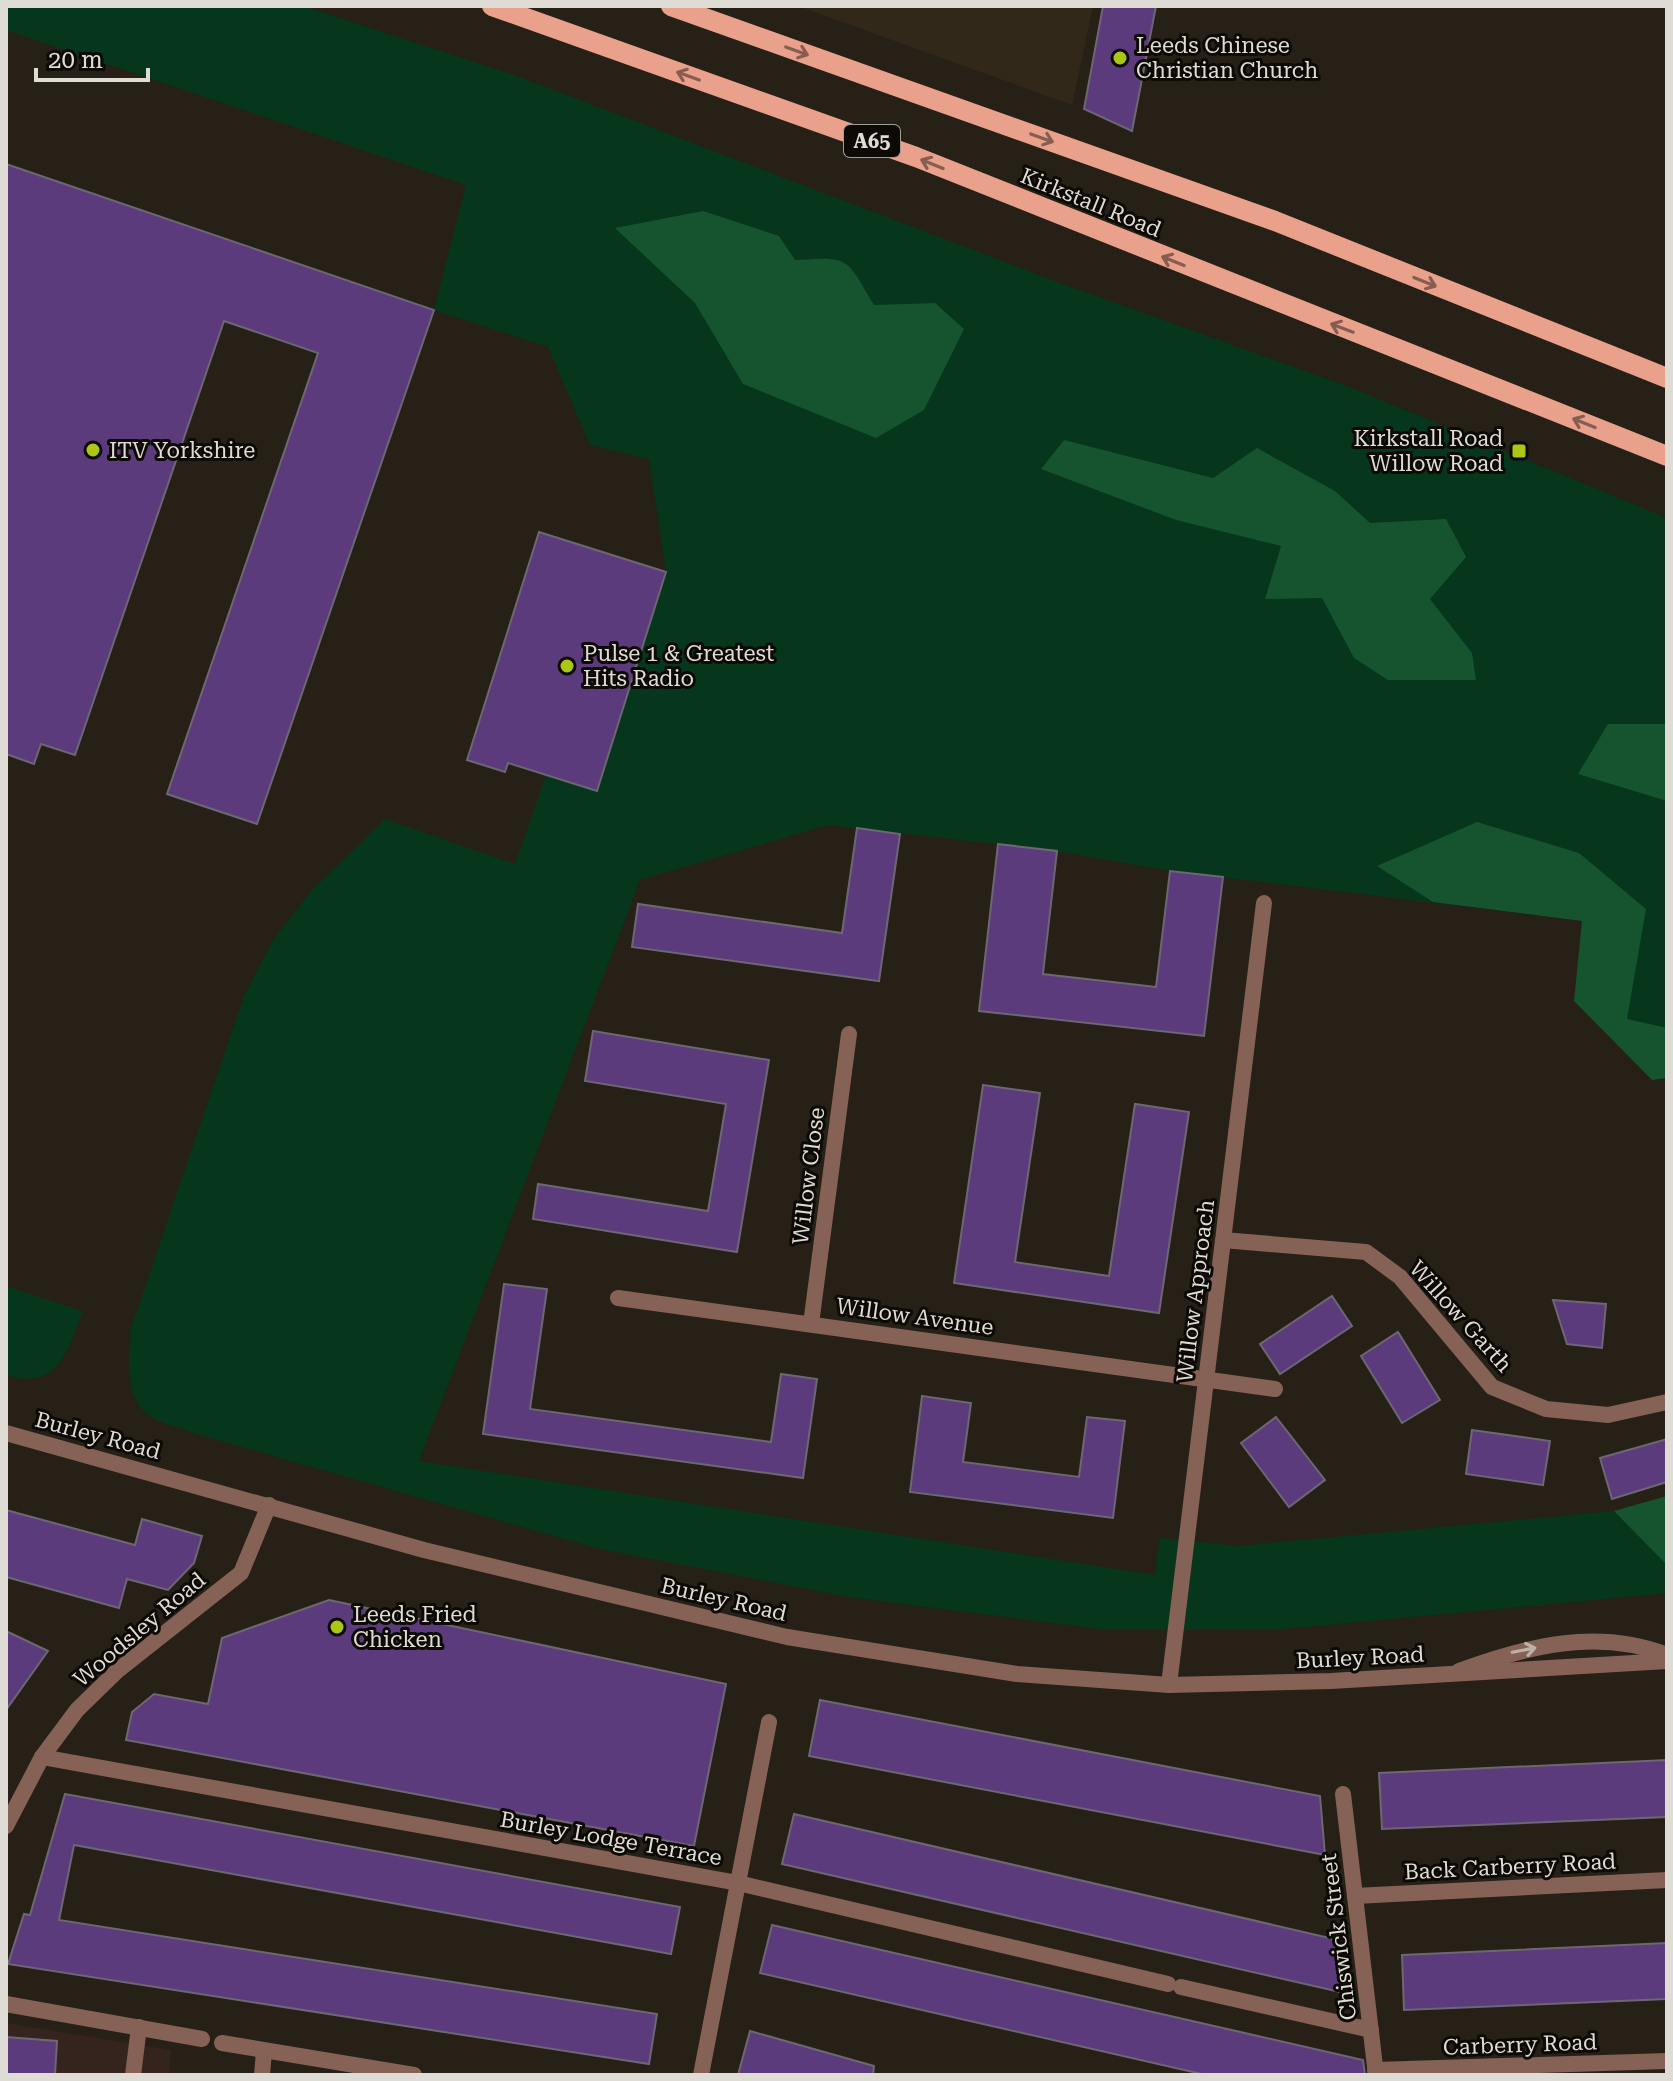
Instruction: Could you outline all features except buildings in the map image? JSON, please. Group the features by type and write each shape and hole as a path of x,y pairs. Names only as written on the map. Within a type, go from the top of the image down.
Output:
{"main road":[{"name":"Kirkstall Road","path":"492,6 916,157 1667,456"},
{"name":"Kirkstall Road","path":"671,6 1275,221 1667,378"}],"street":[{"name":"Willow Approach","path":"1169,1685 1264,903"},
{"name":"Willow Close","path":"811,1324 849,1034"},
{"name":"Willow Garth","path":"1223,1240 1366,1252 1400,1277 1492,1387 1546,1409 1608,1415 1667,1402"},
{"name":"Willow Avenue","path":"618,1298 1206,1378"},
{"path":"1206,1378 1275,1389"},
{"name":"Burley Road","path":"6,1433 424,1550 787,1637 1017,1674 1169,1685 1450,1674 1667,1658"},
{"name":"Woodsley Road","path":"6,1826 42,1757 77,1710 117,1671 241,1573 269,1505"},
{"name":"Burley Road","path":"1450,1674 1520,1649 1577,1643 1634,1643 1667,1658"},
{"path":"701,2075 769,1722"},
{"name":"Burley Lodge Terrace","path":"42,1757 738,1883 1371,2030"},
{"name":"Chiswick Street","path":"1343,1794 1375,2073"},
{"name":"Back Carberry Road","path":"1355,1896 1667,1880"},
{"path":"6,2004 202,2039"},
{"path":"133,2075 139,2027"},
{"path":"222,2043 375,2071 414,2075"},
{"path":"262,2075 264,2052"},
{"name":"Carberry Road","path":"1375,2073 1490,2071 1667,2061"}],"shaded area":[{"path":"798,6 1093,6 1072,105"},
{"path":"6,2023 171,2050 169,2075 6,2075"}],"green space":[{"path":"6,6 303,6 517,76 1068,286 1347,386 1667,518 1667,1052 1612,1011 1594,922 1170,871 1057,851 828,825 640,880 419,1461 1155,1575 1160,1538 1238,1546 1614,1511 1667,1496 1667,1593 1273,1630 1108,1630 849,1597 600,1549 196,1434 148,1415 140,1407 131,1387 130,1331 244,996 273,940 311,891 385,819 515,864 546,775 597,791 666,572 649,459 590,445 548,347 434,310 466,185 6,30"},
{"path":"703,211 779,236 795,260 827,259 845,263 874,305 935,303 964,329 924,410 876,438 743,384 695,303 615,228"},
{"path":"1064,440 1213,478 1257,448 1335,491 1370,523 1446,519 1466,557 1430,599 1472,653 1476,680 1388,680 1354,658 1322,598 1265,599 1281,546 1176,520 1041,469"},
{"path":"1608,724 1667,724 1667,801 1578,774"},
{"path":"1477,822 1579,853 1646,909 1627,1019 1667,1028 1667,1078 1652,1080 1574,1001 1582,921 1433,902 1377,866"},
{"path":"6,1286 83,1311 66,1353 49,1372 38,1377 6,1375"},
{"path":"1667,1496 1667,1565 1614,1511"}],"place":[{"name":"Leeds Chinese Christian Church","path":"1120,58"},
{"name":"ITV Yorkshire","path":"93,450"},
{"name":"Kirkstall Road Willow Road","path":"1519,451"},
{"name":"Pulse 1 & Greatest Hits Radio","path":"567,666"},
{"name":"Leeds Fried Chicken","path":"337,1627"}]}
